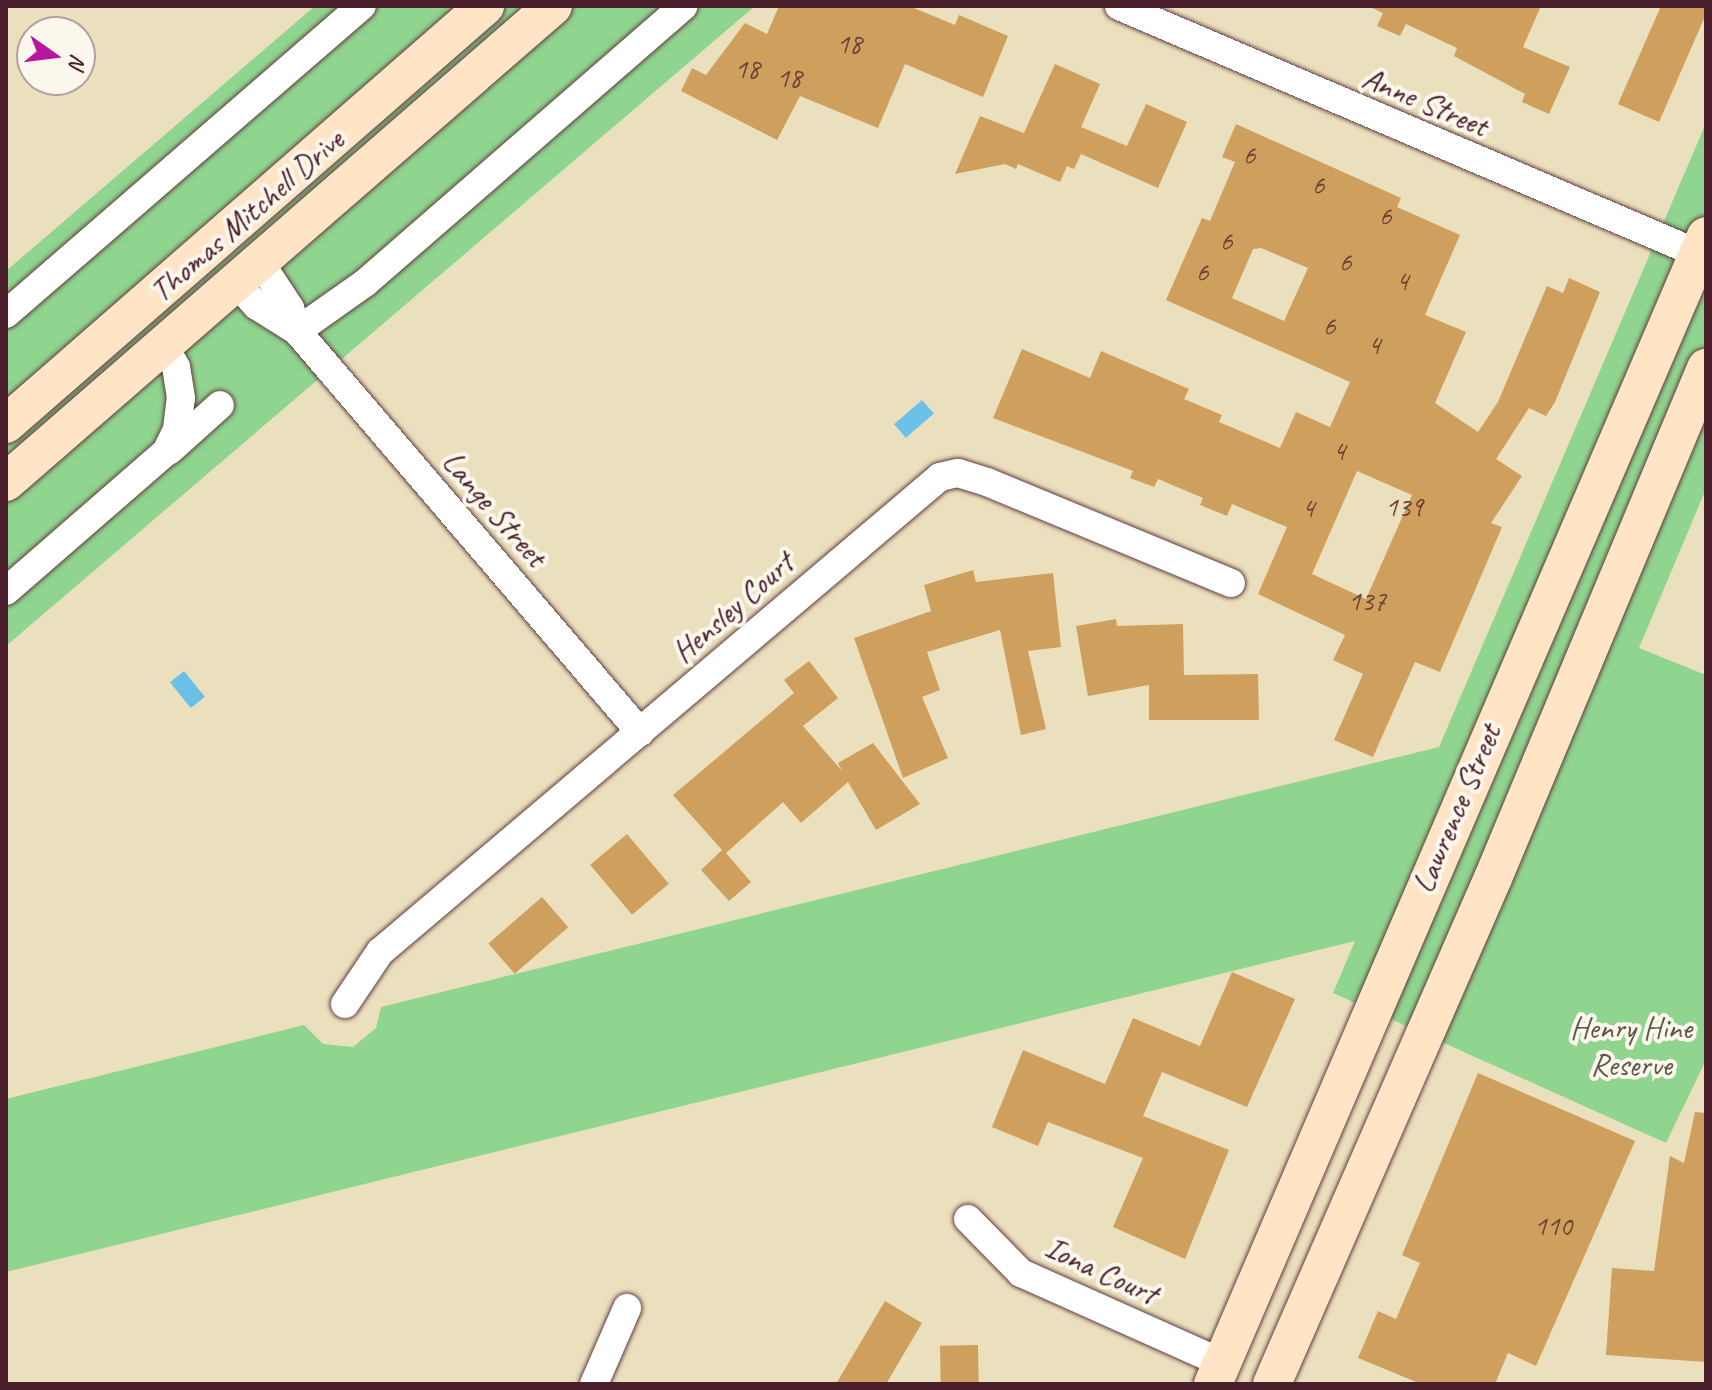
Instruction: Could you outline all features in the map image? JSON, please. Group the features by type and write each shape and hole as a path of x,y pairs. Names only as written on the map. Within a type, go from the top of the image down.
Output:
{"street":[{"path":"6,314 362,6"},
{"name":"Thomas Mitchell Drive","path":"6,424 220,242 485,6"},
{"name":"Thomas Mitchell Drive","path":"6,482 250,275 553,6"},
{"path":"297,331 365,283 684,6"},
{"name":"Anne Street","path":"1119,6 1703,249"},
{"path":"220,242 250,275"},
{"name":"Lawrence Street","path":"1217,1374 1494,724 1703,249"},
{"name":"Lange Street","path":"250,275 290,308 297,331 640,732"},
{"path":"110,335 165,347"},
{"name":"Thomas Mitchell Drive","path":"6,591 161,458 177,429 181,398 176,367 165,347"},
{"name":"Lawrence Street","path":"1271,1384 1547,746 1706,368"},
{"path":"161,458 220,405"},
{"name":"Hensley Court","path":"345,1004 380,952 926,486 949,474 987,482 1231,583"},
{"path":"1494,724 1547,746"},
{"name":"Iona Court","path":"968,1219 1021,1273 1217,1374"},
{"path":"594,1384 627,1308"},
{"path":"1217,1374 1271,1384"}],"green space":[{"path":"315,6 755,6 6,646 6,271"},
{"name":"Henry Hine Reserve","path":"1706,123 1706,489 1639,648 1706,675 1706,1060 1666,1143 1333,993 1355,941 6,1272 6,1099 304,1025 323,1044 353,1047 376,1028 381,1007 1439,747"}],"water":[{"path":"922,400 934,414 906,438 894,424"},
{"path":"184,671 205,697 191,708 170,682"}],"building":[{"path":"779,6 909,6 955,25 959,15 1008,36 983,97 905,64 878,128 800,96 777,140 681,91 692,68 706,75 745,23 767,34"},
{"path":"1368,6 1541,6 1523,47 1570,67 1549,114 1522,102 1525,94 1454,56 1457,48 1406,24 1400,36 1377,26 1383,13"},
{"path":"1661,6 1706,6 1706,14 1659,122 1618,104"},
{"path":"1055,64 1100,84 1081,127 1127,146 1146,104 1187,122 1158,188 1081,154 1074,169 1067,166 1060,182 1018,164 1016,169 1005,164 955,174 980,116 1024,133"},
{"path":"1236,124 1401,198 1397,207 1460,235 1425,315 1466,332 1435,403 1478,432 1498,402 1547,286 1563,293 1569,278 1600,292 1555,402 1546,416 1529,408 1496,459 1522,476 1491,523 1502,527 1440,672 1415,662 1373,757 1334,740 1363,674 1333,660 1345,635 1258,594 1287,527 1232,504 1227,516 1200,505 1203,498 1158,479 1154,487 1130,478 1133,471 993,418 1022,349 1090,378 1101,351 1189,389 1184,399 1222,415 1219,422 1280,448 1296,412 1330,427 1350,382 1166,300 1202,218 1210,221 1235,162 1222,157","holes":["1261,248 1308,268 1284,321 1232,298 1253,249","1357,471 1412,495 1366,599 1312,574"]},
{"path":"973,570 976,582 1053,573 1061,647 1028,651 1046,729 1021,735 1000,630 927,652 940,690 922,697 948,758 903,778 854,638 931,611 924,585"},
{"path":"1116,619 1117,626 1183,624 1184,675 1258,674 1259,720 1149,720 1149,685 1088,696 1076,626"},
{"path":"809,661 838,698 803,726 842,771 838,763 873,743 920,804 876,830 848,782 801,823 783,802 726,853 751,882 729,901 701,870 722,850 673,795 794,693 784,680"},
{"path":"627,834 669,884 632,915 590,865"},
{"path":"542,897 568,927 515,974 488,944"},
{"path":"1232,972 1295,999 1247,1107 1162,1072 1143,1116 1229,1150 1185,1259 1113,1227 1143,1158 1048,1122 1038,1146 992,1127 1023,1050 1105,1084 1133,1018 1200,1046"},
{"path":"1478,1073 1635,1141 1536,1366 1508,1353 1495,1384 1421,1384 1358,1358 1378,1311 1396,1319 1420,1263 1402,1255"},
{"path":"1695,1112 1706,1113 1706,1362 1606,1355 1612,1268 1654,1271 1670,1156 1684,1163"},
{"path":"885,1301 922,1323 886,1384 836,1384"},
{"path":"978,1345 979,1384 941,1384 940,1346"}]}
